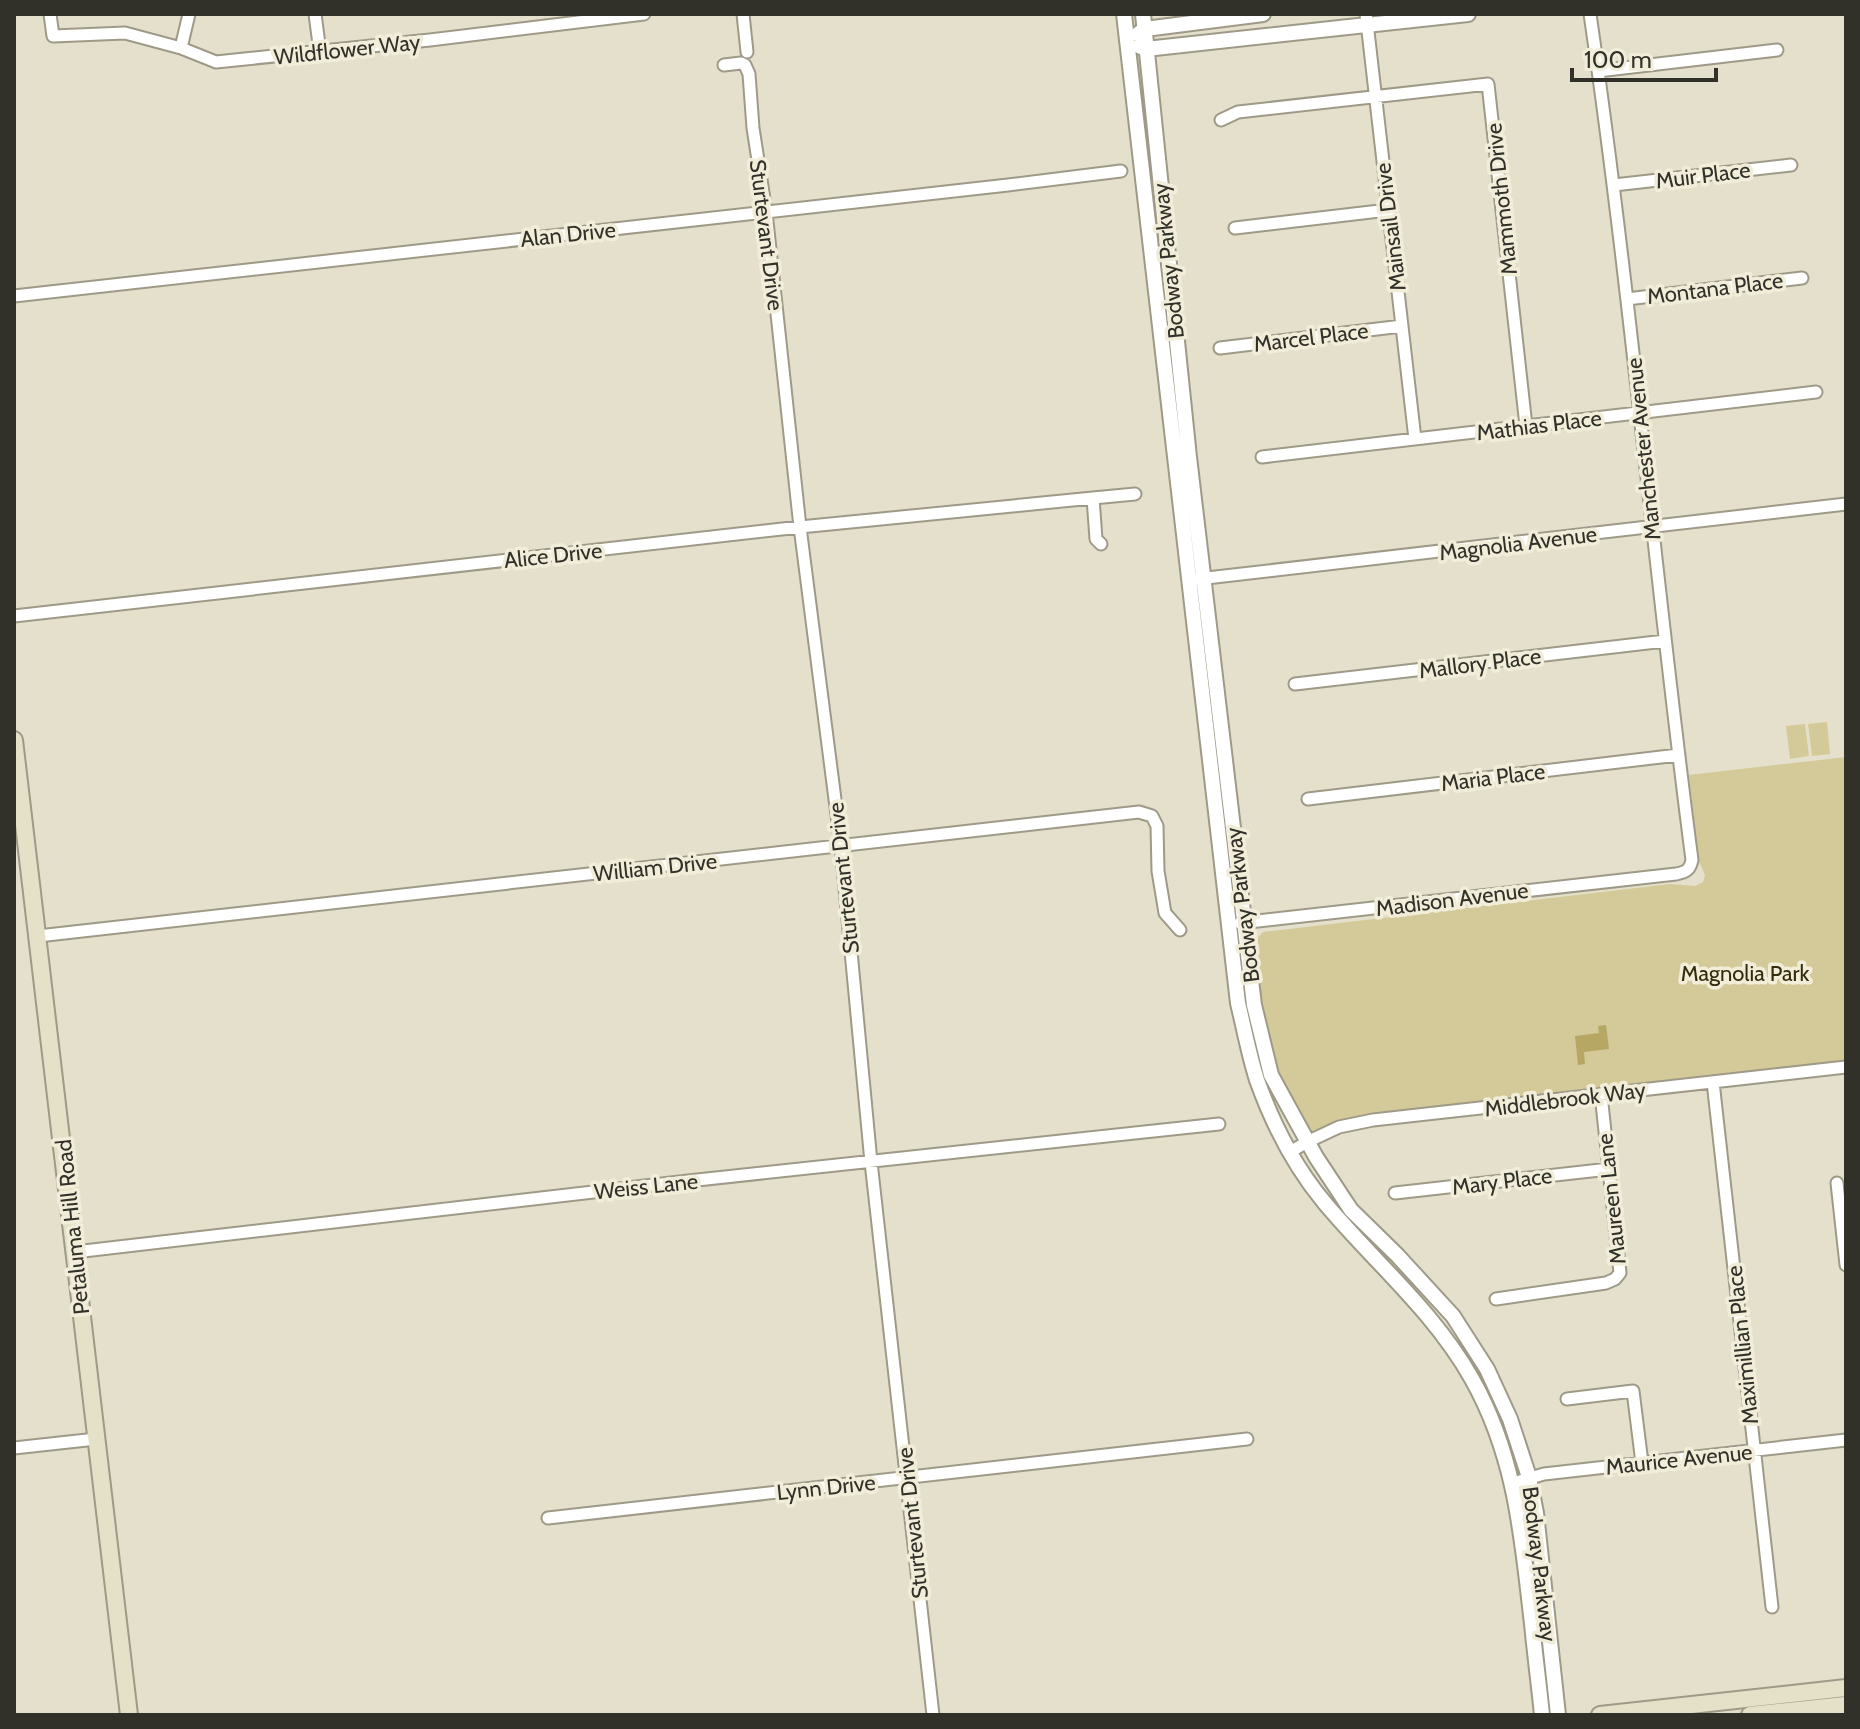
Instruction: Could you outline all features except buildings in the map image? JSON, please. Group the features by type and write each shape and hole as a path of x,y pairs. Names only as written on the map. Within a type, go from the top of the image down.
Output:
{"main road":[{"name":"Petaluma Hill Road","path":"14,740 129,1715"},
{"path":"1600,1715 1846,1688"},
{"path":"1750,1715 1846,1705"}],"street":[{"name":"Wildflower Way","path":"50,14 53,36 125,33 181,48 216,62 320,52 521,24 644,14"},
{"path":"181,48 189,14"},
{"path":"315,14 320,52"},
{"path":"743,14 747,52"},
{"name":"Bodway Parkway","path":"1124,14 1197,579 1236,924 1238,1003 1257,1080 1290,1152 1322,1200 1417,1302 1450,1344 1472,1379 1491,1419 1513,1483 1523,1542 1542,1715"},
{"path":"1263,14 1144,21 1128,41 1146,49 1366,20 1468,14"},
{"name":"Manchester Avenue","path":"1590,14 1614,185 1692,860 1691,867 1676,874"},
{"name":"Mainsail Drive","path":"1366,20 1415,439"},
{"name":"Bodway Parkway","path":"1144,21 1189,457 1197,579"},
{"path":"1598,71 1777,50"},
{"name":"Sturtevant Drive","path":"724,65 741,63 747,69 766,212 800,527 841,846 871,1162 933,1715"},
{"name":"Mammoth Drive","path":"1375,96 1488,84 1526,426"},
{"path":"1221,120 1238,112 1375,96"},
{"name":"Muir Place","path":"1614,185 1791,165"},
{"name":"Alan Drive","path":"14,296 1121,171"},
{"path":"1235,228 1388,210"},
{"name":"Montana Place","path":"1627,299 1802,278"},
{"name":"Marcel Place","path":"1220,348 1402,326"},
{"name":"Mathias Place","path":"1262,457 1816,392"},
{"name":"Alice Drive","path":"14,616 800,527 1135,494"},
{"path":"1093,498 1096,539 1101,544"},
{"name":"Magnolia Avenue","path":"1197,579 1846,504"},
{"name":"Mallory Place","path":"1295,684 1665,641"},
{"name":"Maria Place","path":"1308,799 1678,755"},
{"name":"William Drive","path":"38,936 1139,812 1152,816 1157,826 1158,871 1165,913 1180,930"},
{"name":"Madison Avenue","path":"1236,924 1676,874"},
{"name":"Bodway Parkway","path":"1236,924 1271,1075 1307,1142 1351,1210 1453,1316 1487,1369 1510,1419 1529,1477 1536,1513 1558,1715"},
{"name":"Middlebrook Way","path":"1290,1152 1339,1127 1373,1120 1846,1067"},
{"name":"Maximillian Place","path":"1713,1082 1772,1607"},
{"name":"Maureen Lane","path":"1496,1299 1606,1283 1620,1273 1601,1094"},
{"name":"Weiss Lane","path":"75,1252 1219,1124"},
{"name":"Mary Place","path":"1395,1193 1609,1169"},
{"path":"1837,1183 1846,1265"},
{"path":"1567,1399 1633,1391 1642,1463"},
{"path":"14,1448 96,1439"},
{"name":"Lynn Drive","path":"548,1518 1247,1439"},
{"name":"Maurice Avenue","path":"1513,1483 1529,1477 1846,1440"}],"green space":[{"path":"1827,722 1830,754 1812,756 1808,724"},
{"path":"1805,724 1809,756 1790,759 1786,726"},
{"name":"Magnolia Park","path":"1846,757 1846,1065 1359,1119 1322,1132 1310,1132 1297,1117 1280,1076 1257,992 1251,951 1263,932 1670,884 1695,886 1703,882 1705,875 1698,859 1689,775"}],"shaded area":[{"path":"1606,1025 1609,1049 1584,1052 1585,1064 1578,1065 1575,1036 1599,1033 1598,1026"}]}
